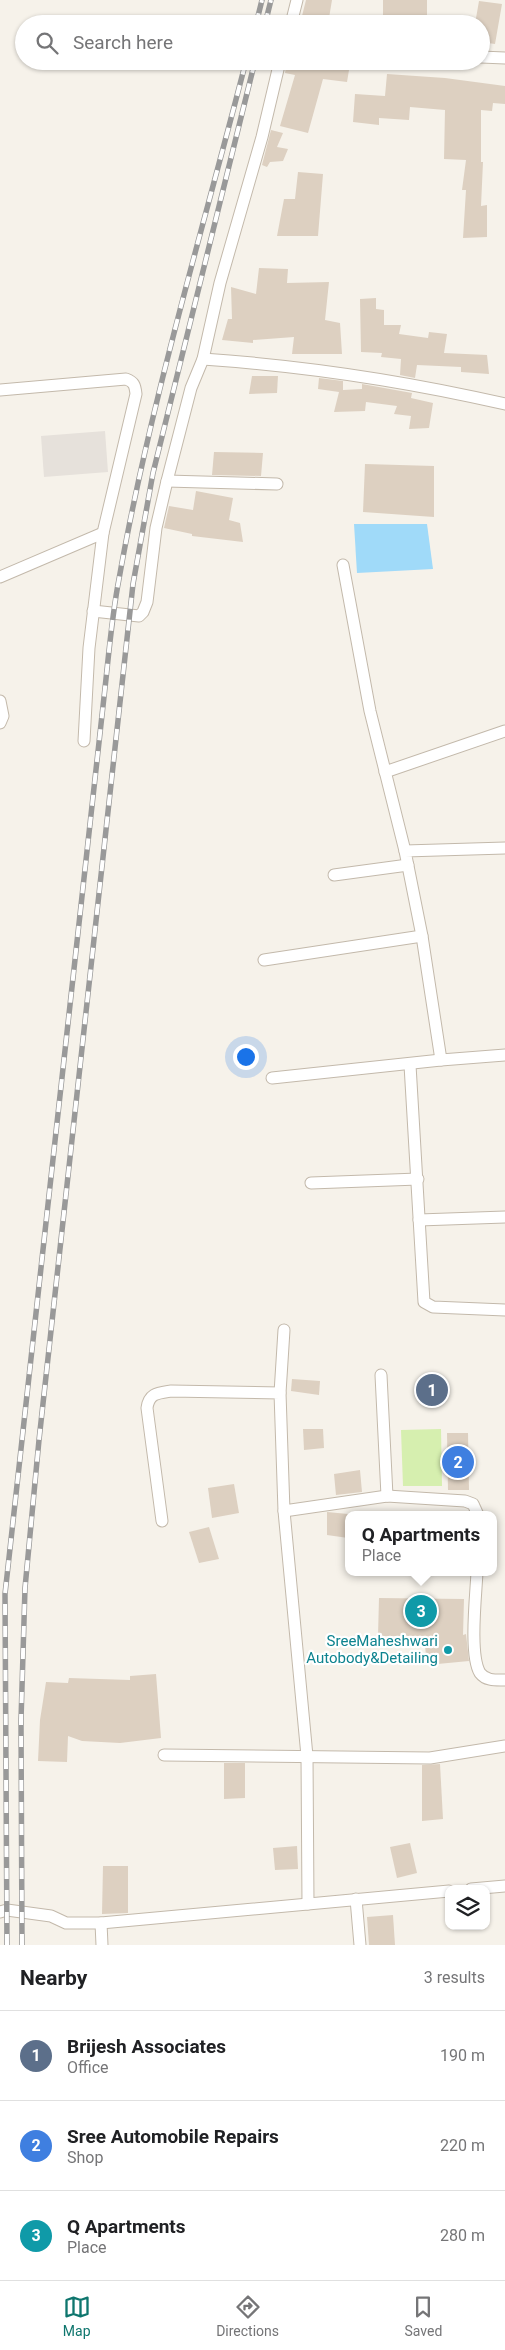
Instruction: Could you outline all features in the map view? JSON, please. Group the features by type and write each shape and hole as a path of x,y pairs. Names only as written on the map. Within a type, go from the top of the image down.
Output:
{"street":[{"path":"293,15 297,0"},
{"path":"490,58 505,58"},
{"path":"93,612 138,616 144,612 147,602 156,528 167,481 191,388 203,359 220,284 262,137 278,70"},
{"path":"203,359 338,372 505,404"},
{"path":"0,390 126,379 132,381 135,386 136,394 103,534 93,612 84,741"},
{"path":"167,481 277,484"},
{"path":"0,577 103,534"},
{"path":"343,565 370,711 408,865 422,936 441,1060"},
{"path":"0,701 3,716 0,723"},
{"path":"385,772 505,731"},
{"path":"405,851 505,848"},
{"path":"334,874 408,865"},
{"path":"264,960 422,936"},
{"path":"272,1078 505,1055"},
{"path":"410,1065 424,1302 433,1307 505,1310"},
{"path":"311,1183 418,1179"},
{"path":"419,1220 505,1217"},
{"path":"284,1330 280,1393 284,1510 307,1756 308,1904"},
{"path":"381,1375 387,1496"},
{"path":"162,1521 147,1408 148,1400 155,1394 171,1392 280,1393"},
{"path":"284,1510 387,1496 465,1501 474,1504 477,1511"},
{"path":"476,1576 474,1658 481,1674 493,1681 505,1680"},
{"path":"164,1755 430,1758 505,1746"},
{"path":"490,1887 505,1886"},
{"path":"0,1912 8,1910 51,1916 66,1923 101,1923 445,1891"},
{"path":"356,1899 360,1945"},
{"path":"101,1923 102,1945"}],"shaded area":[{"path":"105,431 108,472 44,477 41,436"}],"green space":[{"path":"441,1429 442,1486 403,1486 401,1430"}],"water":[{"path":"354,524 427,524 433,569 357,573"}],"building":[{"path":"306,0 332,0 330,15 302,15"},
{"path":"383,0 427,0 427,15 383,15"},
{"path":"479,1 502,4 495,44 490,43 490,15 477,15"},
{"path":"286,70 349,70 347,82 323,79 308,133 280,126 295,75 285,73"},
{"path":"387,74 445,78 505,86 505,104 493,103 492,111 481,110 481,162 483,162 481,206 487,205 487,237 463,238 466,190 462,190 466,160 444,159 445,110 410,107 409,120 379,118 379,125 353,122 355,94 385,96"},
{"path":"271,130 283,133 277,147 288,149 283,161 270,162 267,167 262,165"},
{"path":"298,172 323,174 318,236 277,236 284,199 295,199"},
{"path":"259,268 288,269 287,283 329,282 325,320 340,323 342,354 292,354 294,337 253,340 253,343 222,340 228,319 232,319 231,287 256,294"},
{"path":"376,298 376,309 384,310 384,325 401,325 399,334 428,338 429,332 447,334 444,353 487,355 489,374 461,372 461,367 417,365 415,378 400,375 401,359 381,357 382,353 361,352 360,299"},
{"path":"252,376 278,376 277,393 249,394"},
{"path":"319,378 343,381 343,390 362,389 362,384 412,393 411,398 433,403 429,428 409,429 411,416 394,414 397,406 366,402 365,411 334,412 339,392 318,389"},
{"path":"214,452 263,453 261,476 212,475"},
{"path":"365,464 434,466 434,517 363,512"},
{"path":"196,491 233,498 229,520 240,523 243,542 192,536 192,534 164,528 169,506 193,510"},
{"path":"292,1379 320,1381 319,1395 291,1391"},
{"path":"303,1429 323,1429 324,1448 304,1450"},
{"path":"447,1433 468,1433 469,1490 448,1490"},
{"path":"360,1470 362,1492 336,1495 334,1474"},
{"path":"234,1484 239,1513 212,1518 208,1488"},
{"path":"327,1512 345,1514 345,1538 327,1535"},
{"path":"209,1527 219,1559 199,1563 189,1532"},
{"path":"379,1598 464,1599 463,1635 466,1634 469,1661 427,1665 424,1636 378,1636"},
{"path":"156,1674 161,1738 120,1743 82,1741 68,1736 67,1762 38,1761 40,1720 46,1682 68,1683 69,1678 130,1680 130,1676"},
{"path":"224,1763 245,1763 245,1798 224,1799"},
{"path":"440,1764 443,1819 422,1821 422,1765"},
{"path":"410,1843 417,1873 397,1878 390,1847"},
{"path":"297,1846 298,1869 275,1870 273,1848"},
{"path":"103,1866 128,1866 128,1913 102,1914"},
{"path":"393,1915 395,1945 369,1945 367,1917"}],"railway":[{"path":"258,15 262,0"},
{"path":"267,15 271,0"},
{"path":"7,1945 5,1594 113,620 132,514 161,384 244,70"},
{"path":"22,1945 21,1720 25,1588 39,1440 133,584 153,473 253,70"}],"place":[{"name":"Brijesh Associates","path":"432,1390"},
{"name":"Sree Automobile Repairs","path":"458,1462"},
{"name":"Q Apartments","path":"421,1611"},
{"name":"SreeMaheshwari Autobody&Detailing","path":"448,1650"}]}
